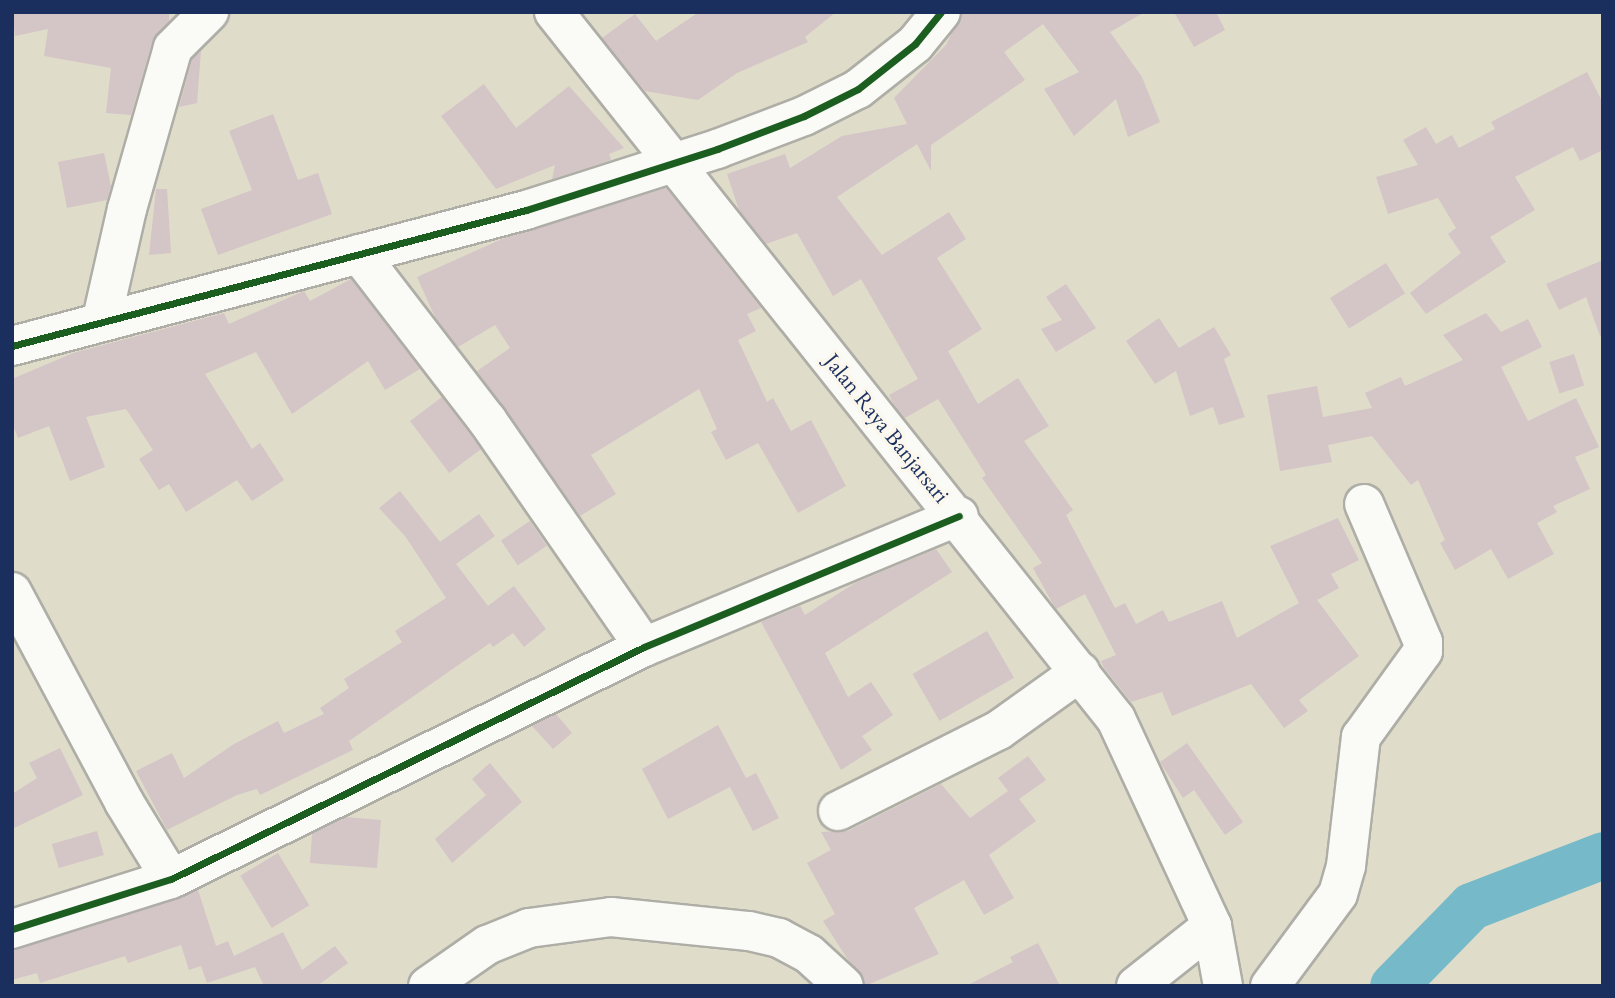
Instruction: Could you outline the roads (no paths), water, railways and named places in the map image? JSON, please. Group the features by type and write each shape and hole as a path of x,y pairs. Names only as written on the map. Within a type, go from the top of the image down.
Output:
{"main road":[{"path":"102,319 127,209 173,48 209,12"},
{"name":"Jalan Raya Banjarsari","path":"554,12 670,162 959,516 1116,719 1212,926 1223,986"},
{"path":"12,346 102,319 526,210 804,116 858,89 915,44 941,12"},
{"path":"359,254 487,420 644,647"},
{"path":"1270,986 1338,894 1346,866 1360,737 1423,651 1423,642 1364,504"},
{"path":"12,929 171,879 644,647 959,516"},
{"path":"12,592 124,802 171,879"},
{"path":"838,811 999,730 1080,672"},
{"path":"428,986 487,945 528,928 611,917 749,931 779,939 809,954 844,986"},
{"path":"1136,986 1212,926"}],"waterway":[{"path":"1393,986 1471,906 1603,855"}]}
